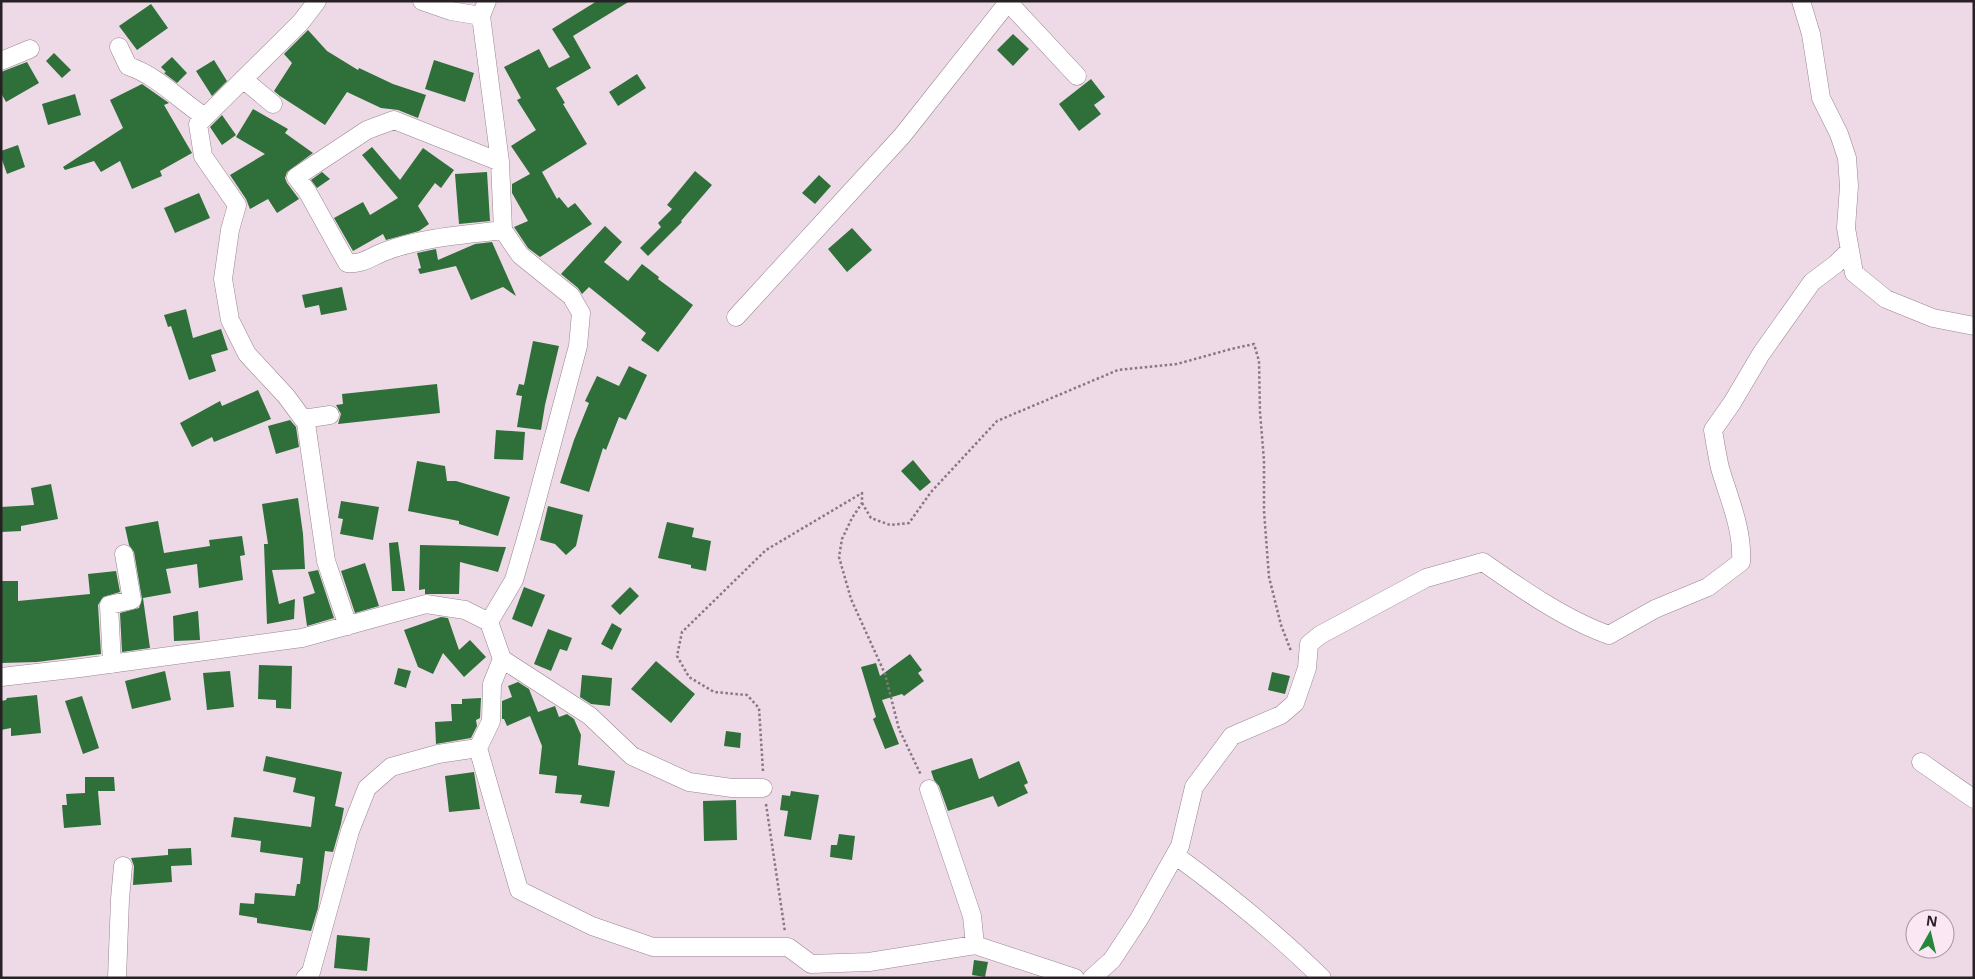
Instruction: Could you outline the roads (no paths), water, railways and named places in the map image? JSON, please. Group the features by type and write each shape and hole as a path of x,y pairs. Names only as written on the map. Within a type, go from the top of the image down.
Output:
{"street":[{"path":"317,1 301,22 198,124 203,156 237,205 230,230 223,279 230,320 247,354 286,396 306,423 326,561 348,626"},
{"path":"422,1 451,10 484,8 500,162 503,230 520,255 571,296 581,313 578,346 514,580 489,622"},
{"path":"736,317 902,136 1008,1 1077,76"},
{"path":"1801,1 1810,34 1821,98 1839,134 1847,158 1849,186 1846,228 1854,273 1886,299 1933,318 1974,326"},
{"path":"119,46 128,66 141,71 160,83 205,117"},
{"path":"1,61 30,49"},
{"path":"243,79 273,104"},
{"path":"500,162 394,120 367,130 296,177 307,191 347,263 357,264 387,250 412,242 503,230"},
{"path":"1092,978 1112,960 1140,919 1180,846 1194,787 1232,736 1281,715 1295,702 1307,668 1308,644 1320,635 1426,578 1482,562 1513,583 1592,629 1609,636 1655,609 1708,587 1741,562 1742,547 1733,505 1720,468 1713,430 1732,403 1761,354 1812,282 1836,264 1849,251"},
{"path":"303,419 330,415"},
{"path":"112,664 109,605 132,600 124,554"},
{"path":"1,677 302,638 426,604 465,610 489,622 502,659 590,716 632,756 689,782 732,788 763,788"},
{"path":"502,659 492,684 491,720 478,748 519,890 592,926 653,947 788,947 811,964 869,962 975,945 1075,978"},
{"path":"305,978 311,972 350,830 367,788 391,767 438,754 478,748"},
{"path":"1921,762 1974,799"},
{"path":"929,789 972,916 975,945"},
{"path":"1175,855 1222,889 1294,950 1322,978"},
{"path":"117,978 123,866"}]}
